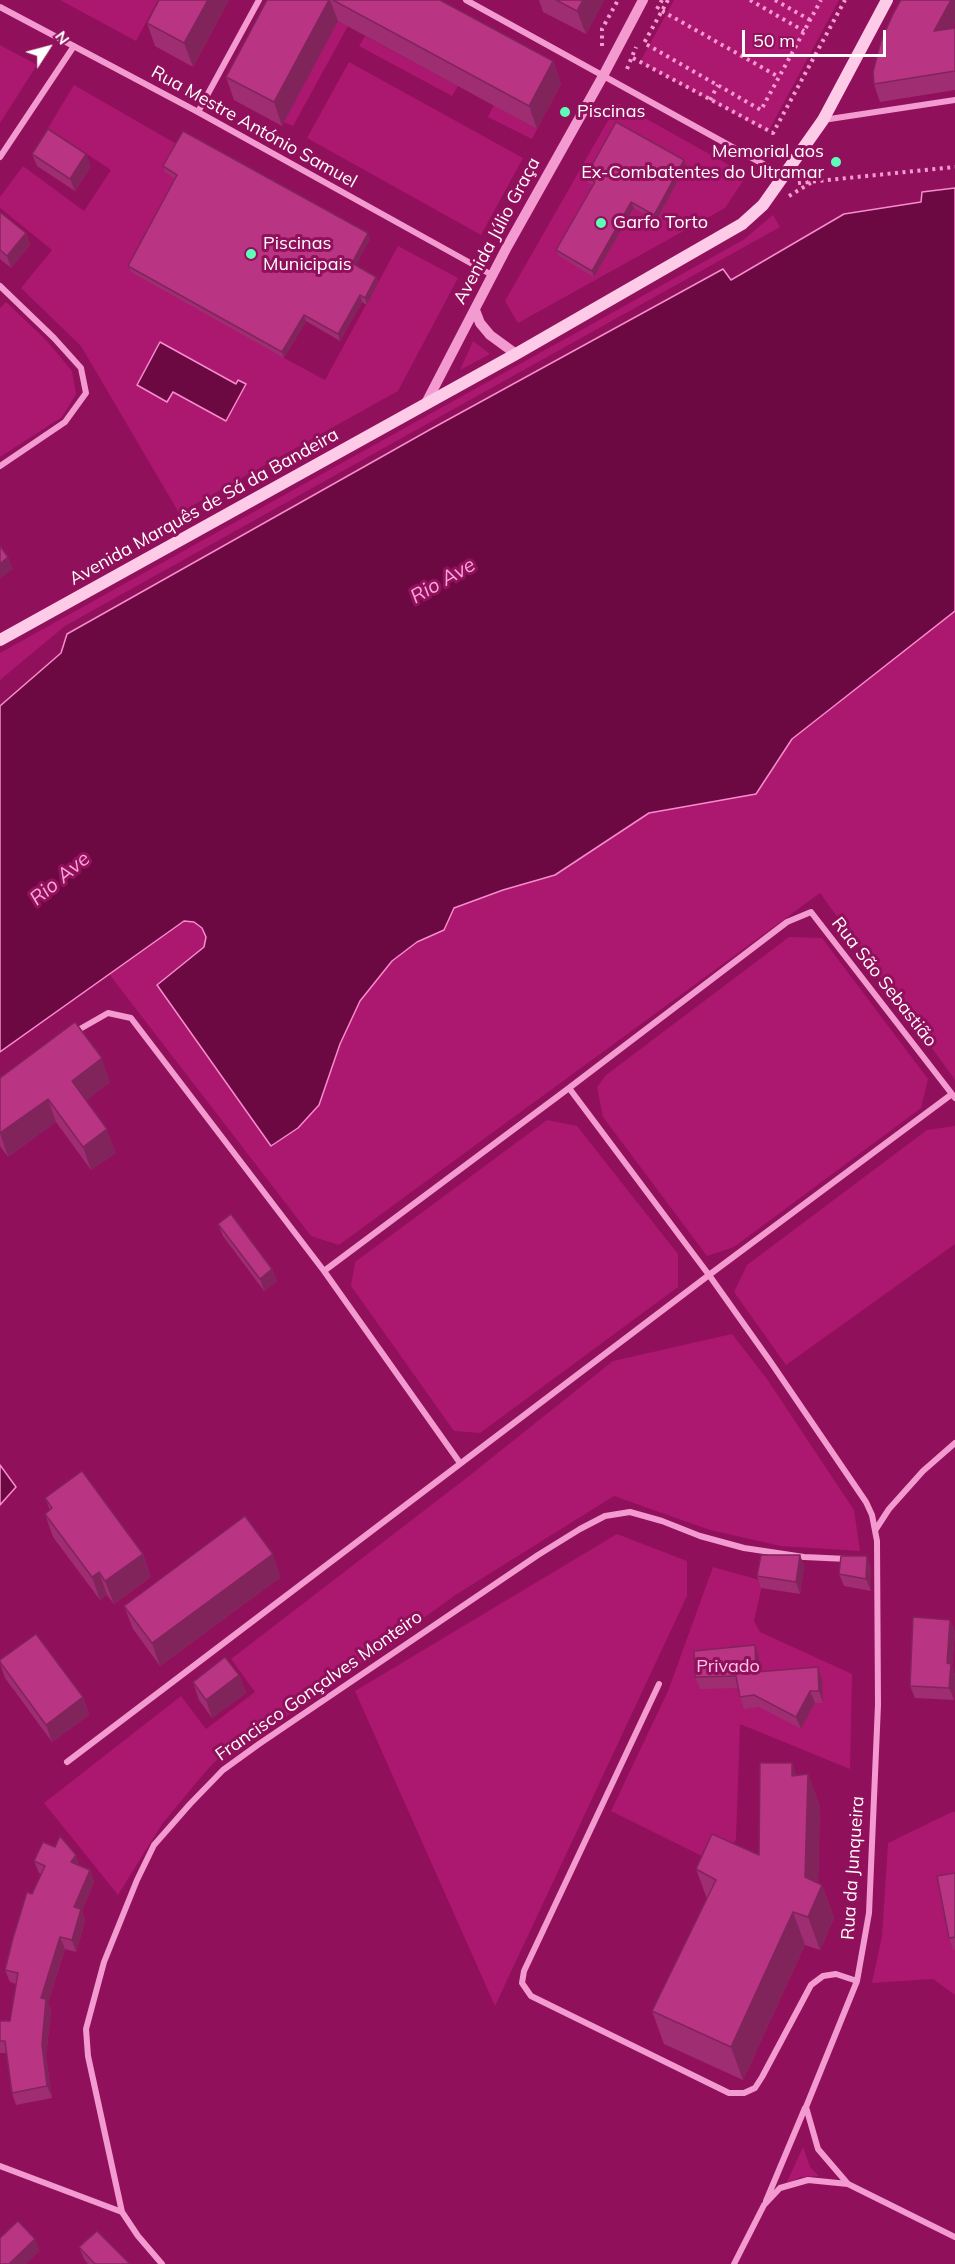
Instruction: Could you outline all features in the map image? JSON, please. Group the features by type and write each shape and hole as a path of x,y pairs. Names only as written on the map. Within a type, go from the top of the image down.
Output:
{"main road":[{"path":"780,180 823,120 886,0"},
{"name":"Avenida Marquês de Sá da Bandeira","path":"0,640 516,354 742,224 763,206 780,180"}],"street":[{"path":"198,112 259,0"},
{"path":"466,0 603,76 780,180"},
{"name":"Avenida Júlio Graça","path":"425,405 492,275 643,0"},
{"name":"Rua Mestre António Samuel","path":"0,7 198,112 492,275"},
{"path":"0,157 74,46"},
{"path":"823,120 955,100"},
{"path":"0,286 54,338 81,368 86,393 65,422 0,466"},
{"path":"475,310 480,323 489,335 516,354"},
{"name":"Rua São Sebastião","path":"569,1088 787,922 811,912 953,1096"},
{"path":"65,1039 84,1025 108,1013 131,1018 324,1271 460,1463"},
{"path":"324,1271 569,1088"},
{"name":"Rua da Junqueira","path":"569,1088 709,1275 866,1502 876,1529 878,1705 869,1902 857,1981 764,2205 734,2264"},
{"path":"67,1762 709,1275 953,1096"},
{"path":"876,1529 889,1509 923,1471 955,1443"},
{"name":"Francisco Gonçalves Monteiro","path":"122,2212 86,2043 89,2012 104,1962 137,1880 154,1845 189,1804 223,1770 529,1562 580,1529 605,1516 630,1512 662,1521 700,1536 744,1548 804,1557 854,1559"},
{"path":"870,1561 878,1561"},
{"path":"659,1684 524,1971 522,1983 531,1996 729,2093 744,2093 755,2088 762,2077 811,1985 823,1976 836,1974 857,1981"},
{"path":"806,2107 818,2150 848,2184"},
{"path":"0,2166 122,2212 138,2236 162,2264"},
{"path":"764,2205 780,2188 808,2180 848,2184 955,2237"}],"path":[{"path":"668,0 644,43 761,110 821,0"},
{"path":"750,0 804,31"},
{"path":"775,0 810,20"},
{"path":"633,58 772,133 845,0"},
{"path":"662,11 779,77"},
{"path":"627,69 636,47"},
{"path":"710,99 718,85"},
{"path":"780,180 955,166"}],"green space":[{"path":"60,0 158,0 136,41"},
{"path":"674,0 839,0 768,132 640,62"},
{"path":"338,21 348,26 293,126 284,122"},
{"path":"365,36 458,86 452,96 359,46"},
{"path":"0,45 37,65 0,123"},
{"path":"349,62 523,158 481,235 307,138"},
{"path":"74,85 180,146 179,181 284,358 325,380 398,246 458,278 398,391 179,513 81,346 21,288 52,250 0,208 0,197 23,166 84,211 111,170 48,128"},
{"path":"618,103 747,175 725,208 518,323 505,301"},
{"path":"494,105 537,129 532,139 488,117"},
{"path":"773,215 780,227 65,626 0,680 0,653 743,240"},
{"path":"6,302 46,340 72,371 76,394 62,417 0,457 0,308"},
{"path":"473,341 490,354 460,370"},
{"path":"955,611 955,1080 820,893 339,1245 311,1236 109,974 184,921 194,922 202,928 206,937 204,948 340,1044 360,1001 392,961 417,942 444,930 454,908 503,890 612,838 649,813 756,794 792,739"},
{"path":"789,937 822,938 928,1079 921,1108 734,1247 707,1256 603,1117 597,1087 606,1075"},
{"path":"547,1120 577,1126 678,1254 678,1287 480,1433 454,1431 351,1286 355,1262"},
{"path":"955,1126 955,1244 786,1365 734,1292 747,1265 927,1130"},
{"path":"732,1334 767,1379 854,1510 860,1551 780,1546 710,1530 614,1496 457,1594 266,1731 236,1740 206,1771 162,1824 118,1895 44,1803 181,1696 206,1729 255,1692 231,1659 469,1476 613,1361"},
{"path":"617,1534 687,1561 687,1596 495,2006 355,1691"},
{"name":"Privado","path":"713,1567 763,1581 754,1621 760,1632 852,1674 850,1769 740,1724 736,1839 724,1867 611,1811 668,1691"},
{"path":"955,1812 955,1995 933,1979 872,1983 882,1936 888,1843"},
{"path":"803,2147 810,2167 819,2176 801,2177 786,2184"}],"water":[{"name":"Rio Ave","path":"955,188 955,611 792,739 756,794 649,813 555,875 503,890 454,908 444,930 417,942 392,961 360,1001 340,1044 319,1105 298,1128 271,1146 157,985 204,947 206,937 202,928 194,922 184,921 0,1052 0,706 61,653 67,634 431,429 723,269 731,280 844,214 921,202 922,192"},
{"path":"160,342 236,384 238,380 246,384 226,421 173,392 167,402 137,385"},
{"path":"0,1465 16,1487 0,1505"}],"building":[{"path":"159,0 208,0 184,43 147,23"},
{"path":"267,0 329,0 274,102 226,77"},
{"path":"333,0 440,0 553,61 529,106"},
{"path":"556,0 583,0 577,11"},
{"path":"901,0 951,0 934,31 955,28 955,71 874,84 873,72 881,41"},
{"path":"616,122 684,160 654,215 631,202 592,271 556,250 595,182 586,176"},
{"path":"48,129 86,154 70,179 32,154"},
{"name":"Piscinas Municipais","path":"183,131 368,233 352,263 376,277 365,298 360,295 338,334 304,315 282,352 128,266 177,175 163,166"},
{"path":"0,212 26,233 7,256 0,250"},
{"path":"0,546 8,557 0,564"},
{"path":"75,1022 102,1058 72,1081 107,1129 83,1147 48,1099 0,1133 0,1078"},
{"path":"231,1214 272,1269 260,1279 218,1224"},
{"path":"82,1471 143,1554 105,1581 99,1572 92,1577 45,1514 52,1508 45,1498"},
{"path":"245,1516 273,1554 152,1643 124,1606"},
{"path":"761,1555 800,1555 796,1582 757,1576"},
{"path":"841,1556 867,1556 866,1579 839,1574"},
{"path":"913,1617 950,1620 947,1663 951,1664 949,1688 910,1686"},
{"path":"36,1634 83,1697 46,1725 0,1662"},
{"path":"755,1645 756,1672 818,1667 819,1691 810,1691 796,1717 754,1695 740,1697 736,1676 695,1677 694,1651"},
{"path":"225,1657 239,1675 206,1700 193,1682"},
{"path":"760,1763 792,1763 792,1776 808,1774 805,1877 822,1885 808,1917 793,1912 731,2047 652,2011 716,1880 696,1869 712,1834 759,1855"},
{"path":"60,1836 76,1855 71,1862 90,1870 74,1907 81,1909 72,1940 60,1937 41,1998 46,1999 42,2044 47,2086 12,2093 5,2041 0,2041 0,2021 10,2021 18,1973 5,1970 27,1892 32,1894 45,1866 34,1861 43,1842 55,1847"},
{"path":"955,1873 955,1937 949,1938 937,1876"},
{"path":"18,2221 35,2239 9,2264 0,2264 0,2238"},
{"path":"97,2231 130,2264 95,2264 79,2247"}],"place":[{"name":"Piscinas","path":"565,112"},
{"name":"Memorial aos Ex-Combatentes do Ultramar","path":"836,162"},
{"name":"Garfo Torto","path":"601,223"},
{"name":"Piscinas Municipais","path":"251,254"}]}
